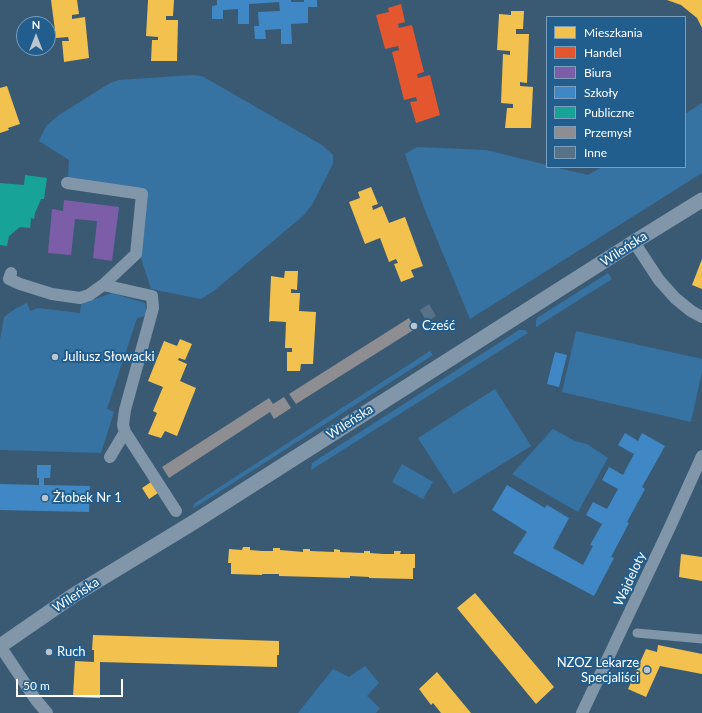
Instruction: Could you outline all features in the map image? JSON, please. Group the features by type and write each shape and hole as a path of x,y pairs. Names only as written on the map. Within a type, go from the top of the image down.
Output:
{"street":[{"path":"12,273 9,279 20,284 52,294 80,298 89,295 103,284 136,254 142,194 67,184"},
{"name":"Wileńska","path":"0,646 74,594 194,522 702,200"},
{"path":"634,242 659,280 675,298 702,318"},
{"path":"103,284 152,296 153,308 123,419 125,432 176,511"},
{"path":"110,457 125,432"},
{"name":"Wajdeloty","path":"582,713 666,536 702,456"},
{"path":"637,633 702,639"},
{"path":"0,646 36,700 47,713"}],"shaded area":[{"path":"193,75 202,76 322,145 333,155 333,164 312,205 304,215 215,290 201,299 151,289 140,255 147,191 68,179 69,160 39,141 46,126 59,115 110,83 119,80"},
{"path":"702,103 702,173 470,319 424,208 405,154 417,147 486,150 546,165 546,168 558,168 588,175 600,168 686,168 686,113"},
{"path":"608,273 612,279 536,327 537,318"},
{"path":"112,293 145,303 147,315 137,318 107,409 114,412 101,453 0,450 0,340 4,317 27,303 30,311 38,308 80,313 81,304"},
{"path":"519,330 525,330 528,333 311,470 312,463"},
{"path":"576,331 702,359 702,372 691,422 562,392"},
{"path":"430,351 433,355 194,508 193,507 195,503"},
{"path":"495,389 531,446 454,494 418,438"},
{"path":"553,429 575,441 587,444 608,458 578,512 512,474"},
{"path":"402,464 433,482 423,499 392,482"},
{"path":"365,666 379,683 367,696 380,708 376,713 298,713 333,669 349,677"}],"building: Mieszkania":[{"path":"51,0 77,0 79,14 72,15 72,19 85,17 89,58 64,62 62,41 69,41 68,37 56,38 56,16 53,16"},
{"path":"148,0 174,0 173,16 166,16 166,20 178,20 177,61 151,61 152,40 158,40 158,37 146,36"},
{"path":"667,0 702,0 702,28 697,18 681,5"},
{"path":"511,11 524,11 523,29 516,29 516,34 529,34 527,83 520,82 520,86 533,87 531,128 505,128 507,108 513,108 513,104 501,103 503,54 510,55 510,51 497,50 499,14 511,15"},
{"path":"7,86 20,124 8,128 9,130 0,133 0,88"},
{"path":"371,187 378,204 372,206 373,210 382,206 389,223 405,217 423,266 411,270 414,277 401,282 394,264 398,263 396,259 389,262 380,238 365,244 349,202 360,198 358,192"},
{"path":"702,259 702,289 692,285"},
{"path":"285,271 298,271 297,290 291,289 291,293 300,293 299,311 316,312 313,364 301,364 300,371 287,371 287,352 292,352 292,348 285,348 286,322 269,322 271,276 284,278"},
{"path":"180,339 192,344 185,360 179,358 178,360 187,364 180,381 196,388 177,436 165,431 161,438 148,434 157,413 153,411 163,387 148,381 164,341 177,346"},
{"path":"151,482 158,493 149,499 142,488"},
{"path":"243,547 250,547 250,550 262,551 273,551 273,548 280,548 280,550 303,552 303,549 310,549 310,551 334,552 334,549 340,550 340,552 364,553 364,551 370,551 370,553 394,554 394,551 401,551 400,554 415,554 415,568 413,568 413,579 350,576 350,578 279,576 279,574 231,574 231,563 228,563 229,549 242,550"},
{"path":"681,554 702,557 702,581 679,577"},
{"path":"475,593 554,687 536,704 457,608"},
{"path":"93,635 279,641 279,655 277,655 277,667 100,662 100,698 73,697 75,661 94,662 94,650 92,650"},
{"name":"NZOZ Lekarze Specjaliści","path":"658,645 702,654 702,674 660,666 646,697 628,689 646,649 657,652"},
{"path":"437,672 471,713 441,713 433,703 431,705 419,689"}],"building: Handel":[{"path":"401,4 405,22 398,24 399,28 412,25 424,72 417,74 418,78 430,75 440,115 416,123 410,102 417,101 416,97 404,100 392,52 399,50 398,46 385,49 376,15 389,12 388,8"}],"building: Biura":[{"path":"64,200 119,207 112,261 93,258 97,221 75,219 71,255 48,253 52,209 63,211"}],"building: Szkoły":[{"path":"217,0 291,0 291,2 304,2 304,0 317,0 317,7 308,7 308,23 291,24 292,44 281,44 281,29 265,30 266,39 255,39 254,26 259,26 258,12 280,11 279,2 249,4 249,24 238,24 238,9 223,10 223,19 212,19 212,6 217,5"},
{"path":"555,352 567,355 559,387 547,384"},
{"path":"625,433 638,441 642,433 665,446 642,487 645,489 627,522 629,523 611,557 614,558 594,596 513,553 527,532 492,510 507,485 545,508 547,505 569,518 553,548 583,565 593,546 590,545 602,524 586,515 593,502 607,509 618,489 602,480 609,467 623,475 634,454 618,445"},
{"name":"Żłobek Nr 1","path":"37,465 51,465 50,478 44,478 44,485 90,486 89,512 0,510 0,484 39,485 39,478 37,478"}],"building: Publiczne":[{"path":"25,175 47,178 44,199 41,199 34,219 31,218 30,228 20,227 9,236 7,246 0,245 0,183 24,185"}],"building: Przemysł":[{"path":"409,318 415,329 296,404 289,394"},
{"path":"284,397 291,408 274,419 270,412 169,478 162,467 269,398 273,404"}],"building: Inne":[{"path":"429,304 436,316 427,322 420,310"}],"place":[{"name":"Cześć","path":"414,326"},
{"name":"Juliusz Słowacki","path":"55,357"},
{"name":"Żłobek Nr 1","path":"45,498"},
{"name":"Ruch","path":"49,652"},
{"name":"NZOZ Lekarze Specjaliści","path":"647,670"}]}
